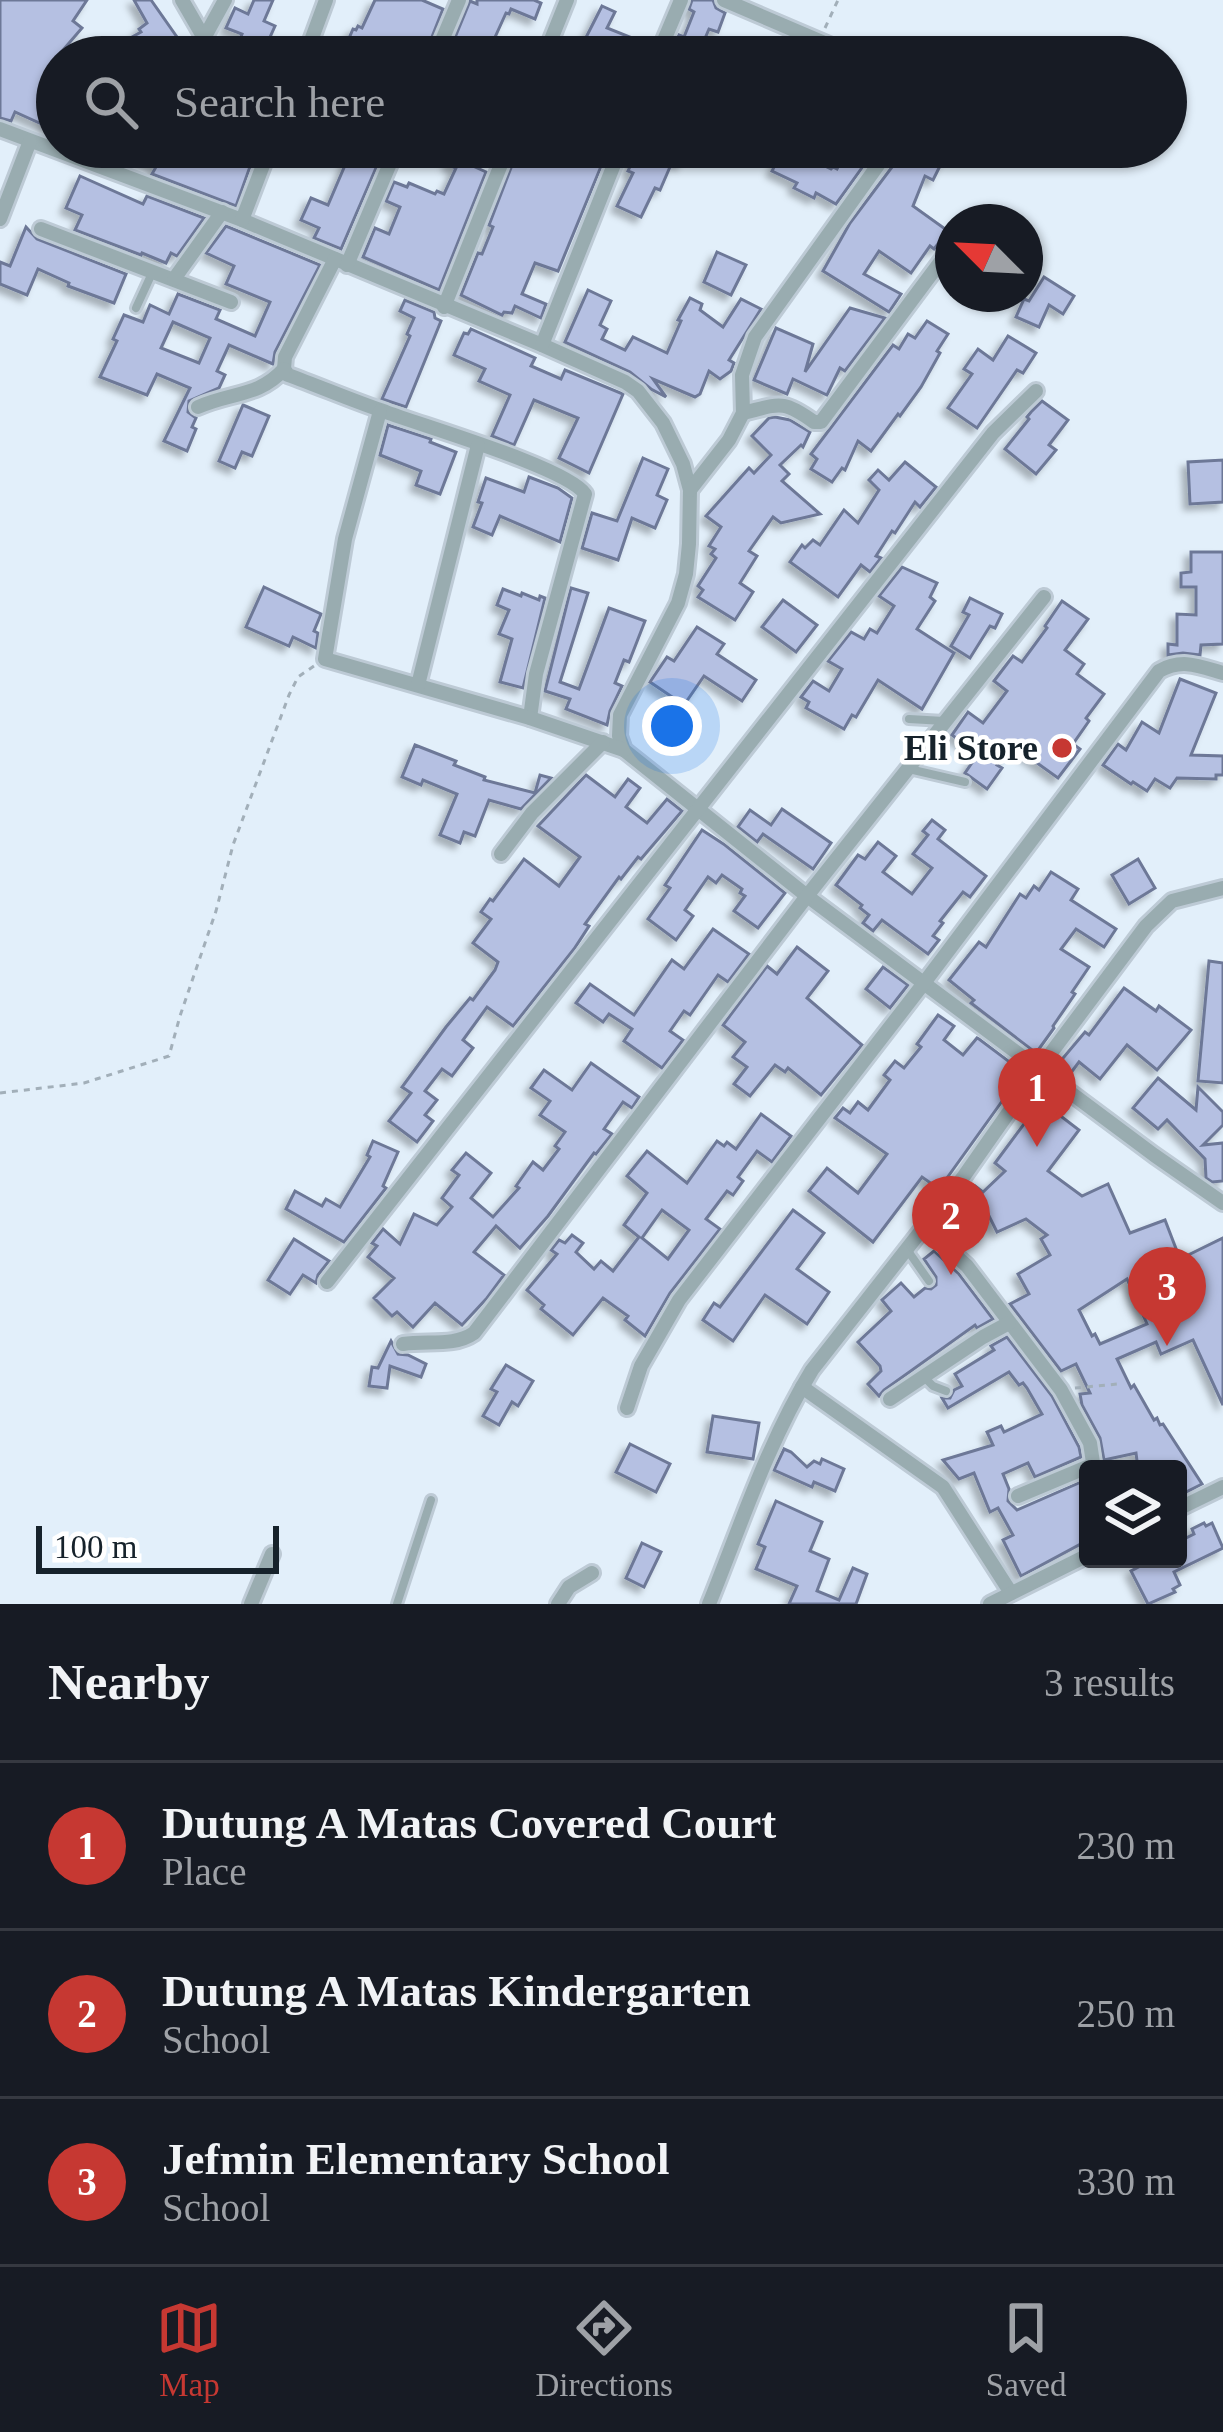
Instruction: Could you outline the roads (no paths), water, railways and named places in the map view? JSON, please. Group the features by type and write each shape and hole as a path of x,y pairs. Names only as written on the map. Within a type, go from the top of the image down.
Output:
{"street":[{"path":"182,0 201,36"},
{"path":"312,36 326,0"},
{"path":"444,36 459,0"},
{"path":"552,36 567,0"},
{"path":"665,36 680,0"},
{"path":"724,0 810,36"},
{"path":"205,36 225,2"},
{"path":"0,129 36,143"},
{"path":"0,219 30,141"},
{"path":"103,168 242,220 542,345 638,391 663,423 690,490 686,574 678,603 620,715 624,750"},
{"path":"242,220 262,168"},
{"path":"198,407 221,396 258,390 284,369 285,357 341,262 387,168"},
{"path":"444,307 500,168"},
{"path":"542,345 613,168"},
{"path":"690,490 729,440 743,413 742,375 755,337 876,168"},
{"path":"174,279 222,212"},
{"path":"41,229 231,302"},
{"path":"743,413 780,404 821,422 935,269"},
{"path":"284,369 380,410 548,470 581,488 585,494 536,674 530,718"},
{"path":"327,1282 993,433 1036,391"},
{"path":"380,410 345,539 326,658 624,750 807,896 1223,1203"},
{"path":"418,686 478,445"},
{"path":"403,1343 455,1341 474,1333 807,896 1044,597"},
{"path":"626,1408 641,1366 679,1300 1160,671 1184,662 1223,673"},
{"path":"501,854 532,814 603,742"},
{"path":"709,1604 763,1465 812,1370 908,1251 1146,926 1172,901 1223,888"},
{"path":"925,1228 967,1266 1061,1390 1090,1443 1092,1460"},
{"path":"890,1400 1009,1323"},
{"path":"802,1387 938,1482 1011,1593"},
{"path":"1018,1496 1079,1472"},
{"path":"1187,1505 1223,1487"},
{"path":"251,1604 272,1554"},
{"path":"990,1604 1079,1559"},
{"path":"558,1604 569,1587 592,1573"}],"lane":[{"path":"225,2 242,6"},
{"path":"136,308 153,271"},
{"path":"909,719 946,721"},
{"path":"908,769 965,782"},
{"path":"908,1251 929,1281"},
{"path":"923,1376 932,1386 946,1390"},
{"path":"397,1604 431,1500"}],"place":[{"name":"Eli Store","path":"1062,748"},
{"name":"Dutung A Matas Covered Court","path":"1037,1147"},
{"name":"Dutung A Matas Kindergarten","path":"951,1275"},
{"name":"Jefmin Elementary School","path":"1167,1346"}]}
